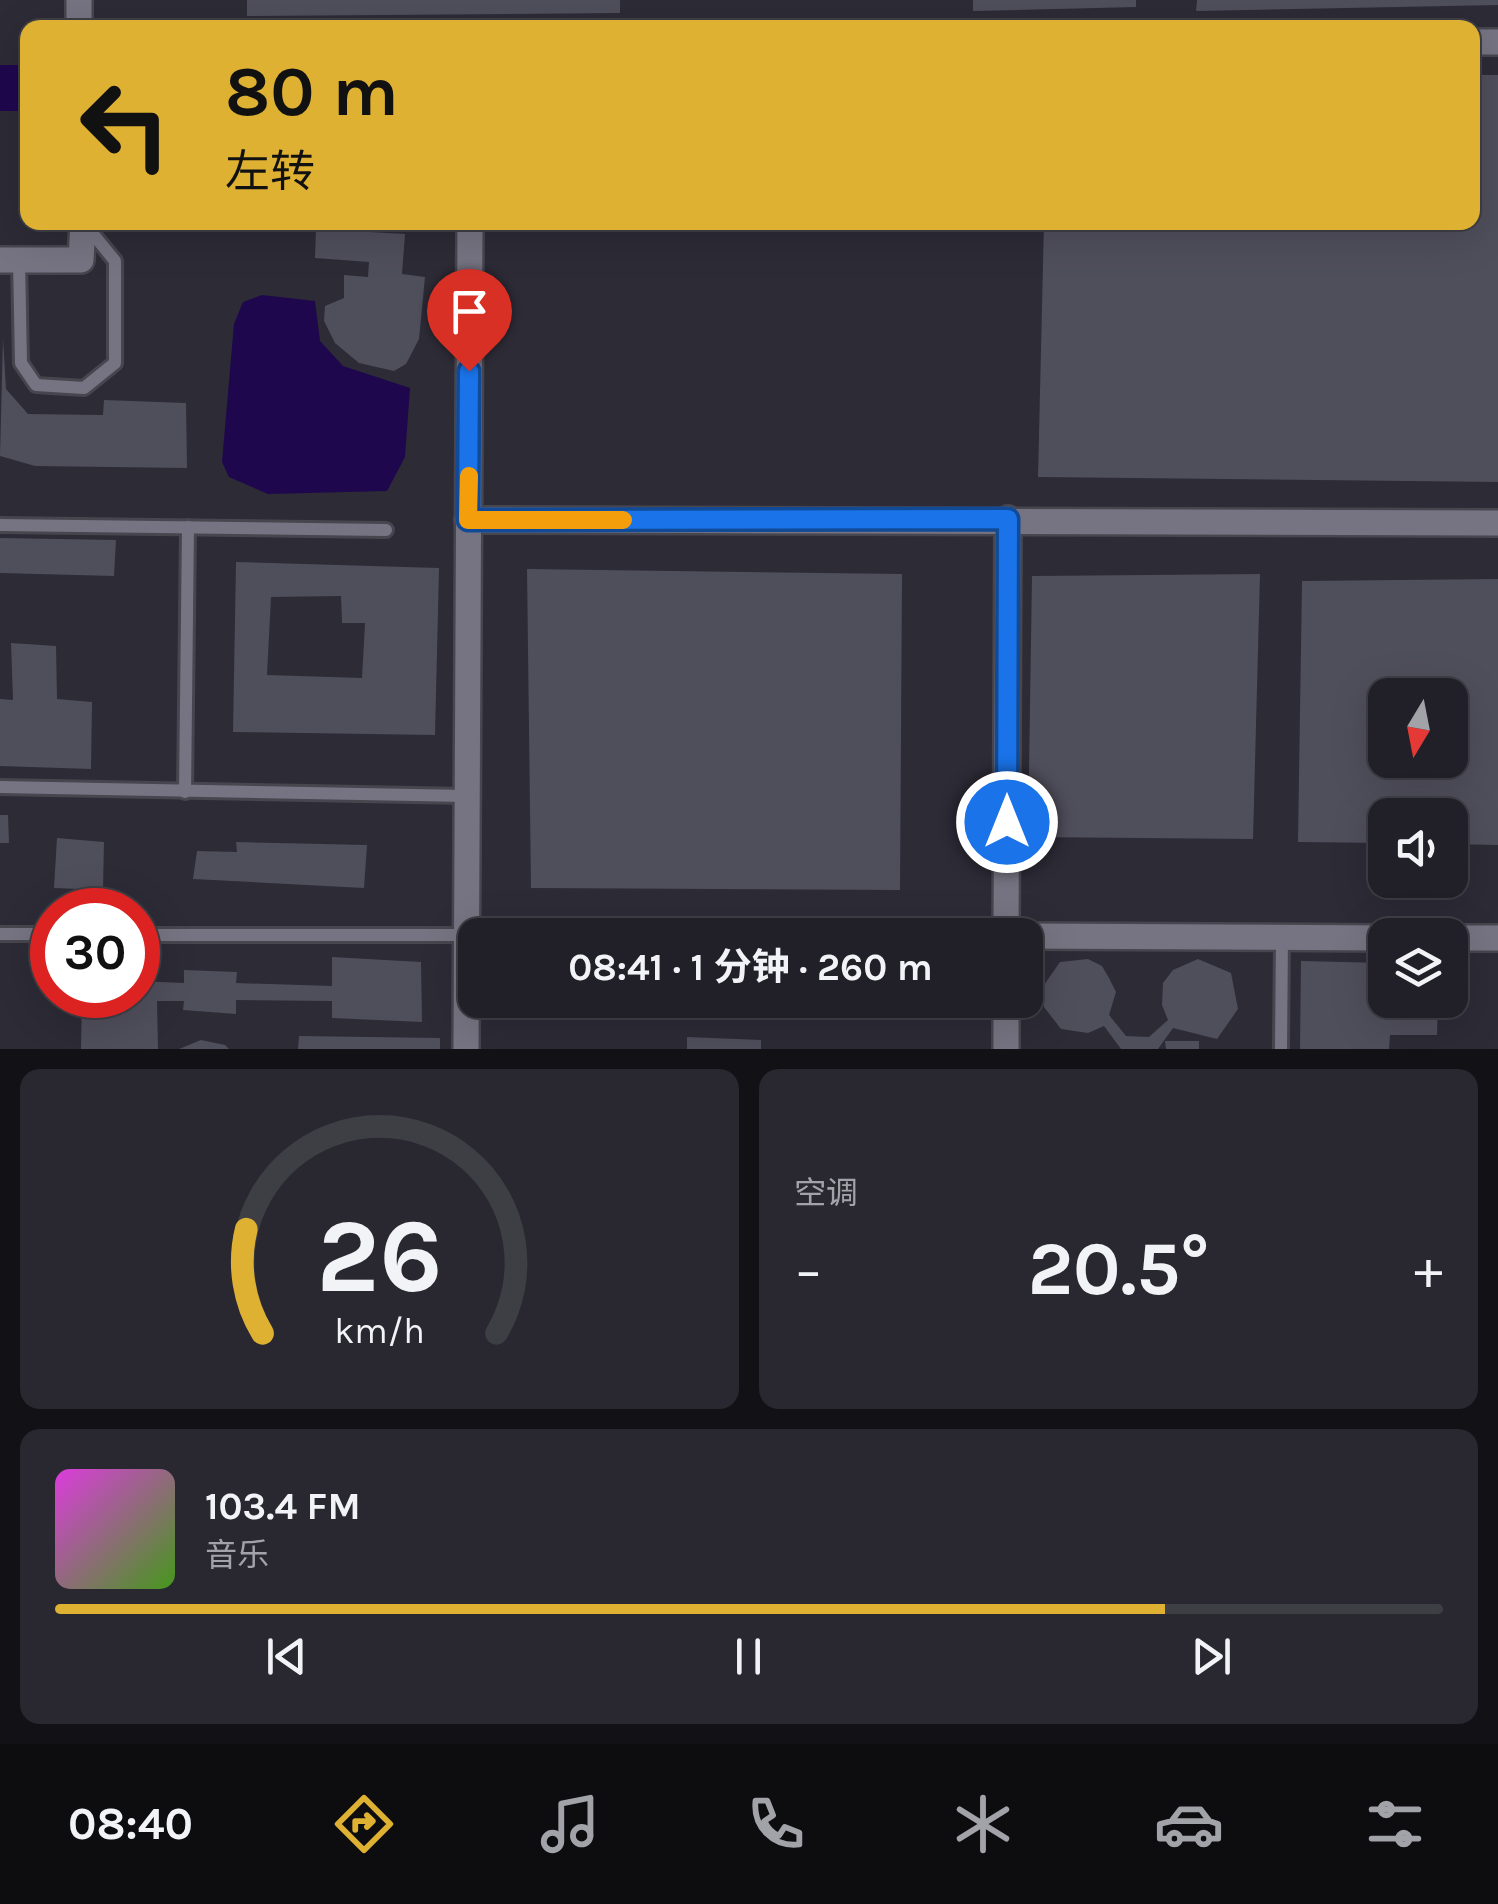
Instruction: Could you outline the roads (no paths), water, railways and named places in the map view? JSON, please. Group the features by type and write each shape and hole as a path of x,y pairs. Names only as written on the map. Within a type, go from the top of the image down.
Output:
{"street":[{"path":"9,260 82,260 83,230"},
{"path":"466,918 470,230"},
{"path":"1006,918 1008,519"},
{"path":"468,520 1498,523"},
{"path":"1043,936 1368,938"},
{"path":"1468,938 1498,938"},
{"path":"466,1018 466,1049"},
{"path":"1006,1018 1006,1049"}],"lane":[{"path":"9,260 21,363 36,385 84,388 115,363 115,262 89,230"},
{"path":"0,525 386,530"},
{"path":"185,792 188,528"},
{"path":"0,787 467,796"},
{"path":"0,934 30,934"},
{"path":"160,934 458,935"},
{"path":"1281,1049 1282,937"}]}
